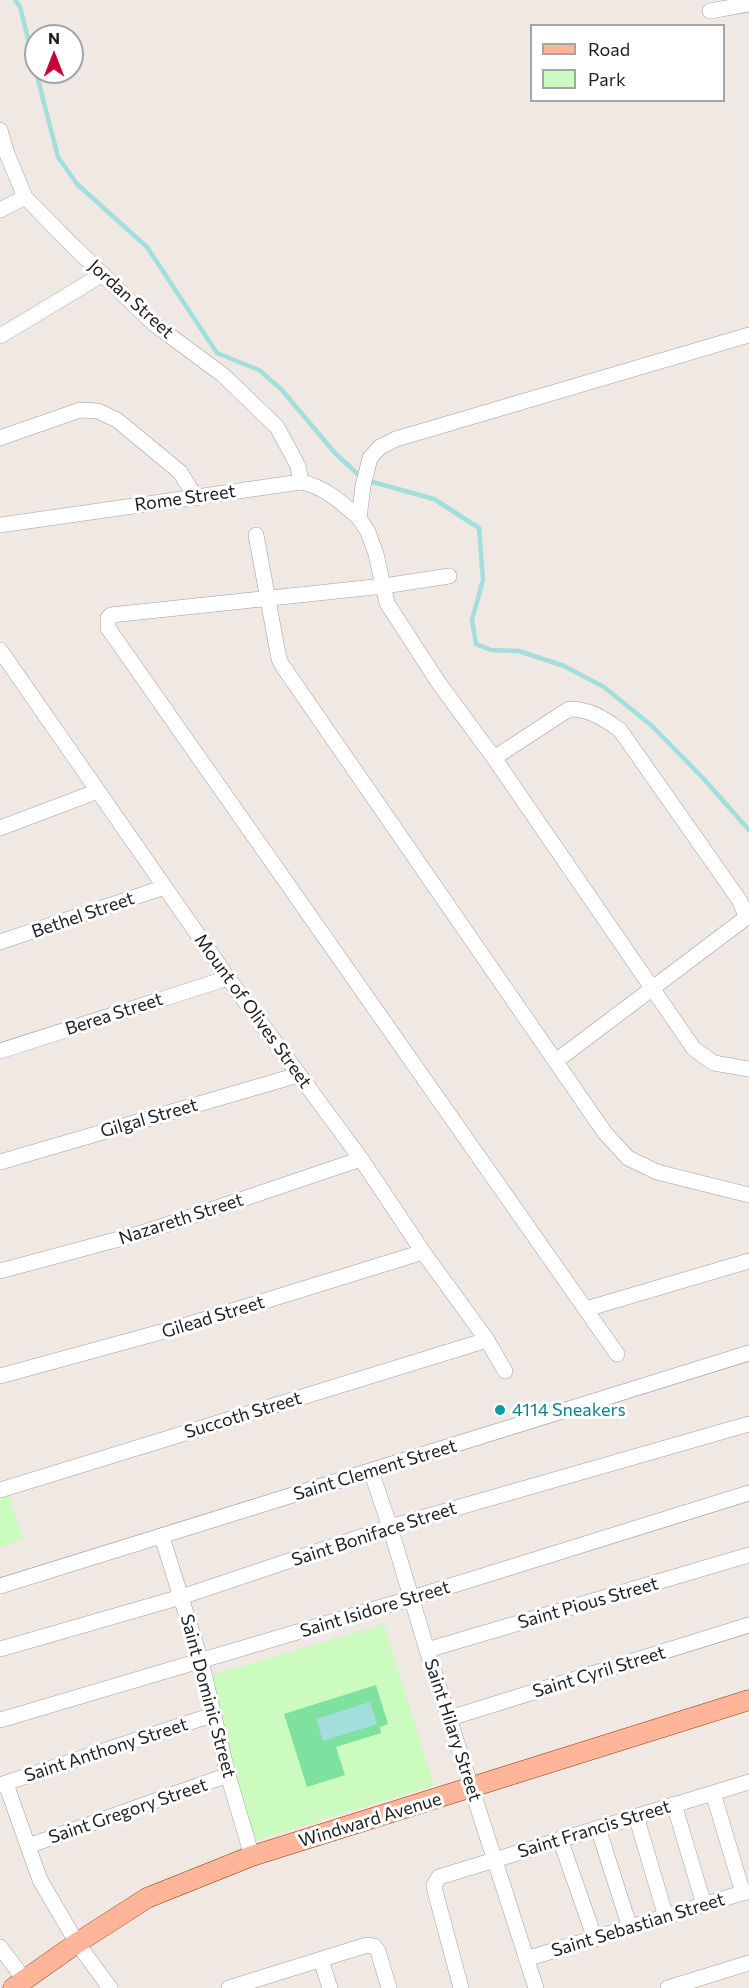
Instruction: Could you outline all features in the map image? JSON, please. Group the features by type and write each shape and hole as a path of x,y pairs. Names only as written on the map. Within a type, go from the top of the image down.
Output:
{"main road":[{"name":"Windward Avenue","path":"18,1984 76,1943 147,1898 252,1856 749,1700"}],"street":[{"path":"710,11 749,4"},
{"name":"Jordan Street","path":"0,130 7,154 25,197 154,324 223,375 277,427 298,466 301,482"},
{"path":"0,210 25,197"},
{"path":"0,336 103,274"},
{"path":"359,518 363,486 370,458 380,447 396,439 749,335"},
{"path":"0,438 80,410 98,411 117,420 180,472 196,498"},
{"path":"301,482 331,494 359,518 368,532 376,554 387,603 399,623 694,1049 714,1063 749,1069"},
{"name":"Rome Street","path":"0,525 301,482"},
{"path":"256,534 282,666 605,1132 628,1158 657,1172 749,1195"},
{"path":"449,576 384,586 111,615 107,622 108,628 617,1354"},
{"name":"Mount of Olives Street","path":"0,650 228,978 361,1159 423,1252 487,1340 505,1371"},
{"path":"494,759 569,709 593,712 620,730 740,901 745,914 743,920 556,1061"},
{"path":"2,823 98,791"},
{"name":"Bethel Street","path":"0,942 165,887"},
{"name":"Berea Street","path":"0,1051 228,978"},
{"name":"Gilgal Street","path":"0,1162 298,1075"},
{"name":"Nazareth Street","path":"0,1271 145,1232 361,1159"},
{"name":"Gilead Street","path":"0,1376 190,1324 423,1252"},
{"path":"586,1309 749,1262"},
{"name":"Succoth Street","path":"0,1490 487,1340"},
{"name":"Saint Clement Street","path":"0,1586 749,1353"},
{"name":"Saint Boniface Street","path":"0,1649 181,1597 390,1527 749,1424"},
{"name":"Saint Hilary Street","path":"371,1471 536,1988"},
{"name":"Saint Isidore Street","path":"0,1720 412,1598 749,1493"},
{"name":"Saint Dominic Street","path":"162,1537 201,1661 212,1715 252,1856"},
{"name":"Saint Pious Street","path":"427,1650 749,1555"},
{"name":"Saint Cyril Street","path":"450,1718 749,1625"},
{"name":"Saint Anthony Street","path":"3,1784 212,1715"},
{"name":"Saint Gregory Street","path":"28,1846 228,1775"},
{"name":"Saint Francis Street","path":"460,1988 434,1886 439,1877 749,1782"},
{"path":"3,1784 40,1880 76,1943 110,1988"},
{"path":"713,1793 746,1892"},
{"path":"674,1804 704,1905"},
{"path":"636,1816 666,1917"},
{"path":"598,1828 630,1928"},
{"path":"560,1839 595,1939"},
{"name":"Saint Sebastian Street","path":"526,1959 746,1892"},
{"path":"230,1988 271,1982 321,1960 368,1945 374,1946 378,1951 389,1988"},
{"path":"0,1947 18,1984"},
{"path":"321,1960 330,1988"},
{"path":"668,1988 749,1963"}],"green space":[{"path":"7,1492 23,1539 0,1547 0,1495"},
{"path":"384,1624 434,1785 254,1841 206,1677"},
{"path":"376,1685 388,1724 380,1727 381,1733 336,1747 345,1775 307,1787 284,1714"}],"water":[{"path":"370,1702 377,1724 323,1741 316,1719"}],"waterway":[{"path":"15,0 20,7 24,24"},
{"path":"39,84 58,157 77,184 147,247 217,353 259,370 281,389 335,453 360,476"},
{"path":"369,481 434,499 479,528 483,580 472,620 476,644 491,650 519,651 564,666 604,687 652,726 749,830"}],"place":[{"name":"4114 Sneakers","path":"500,1410"}]}
